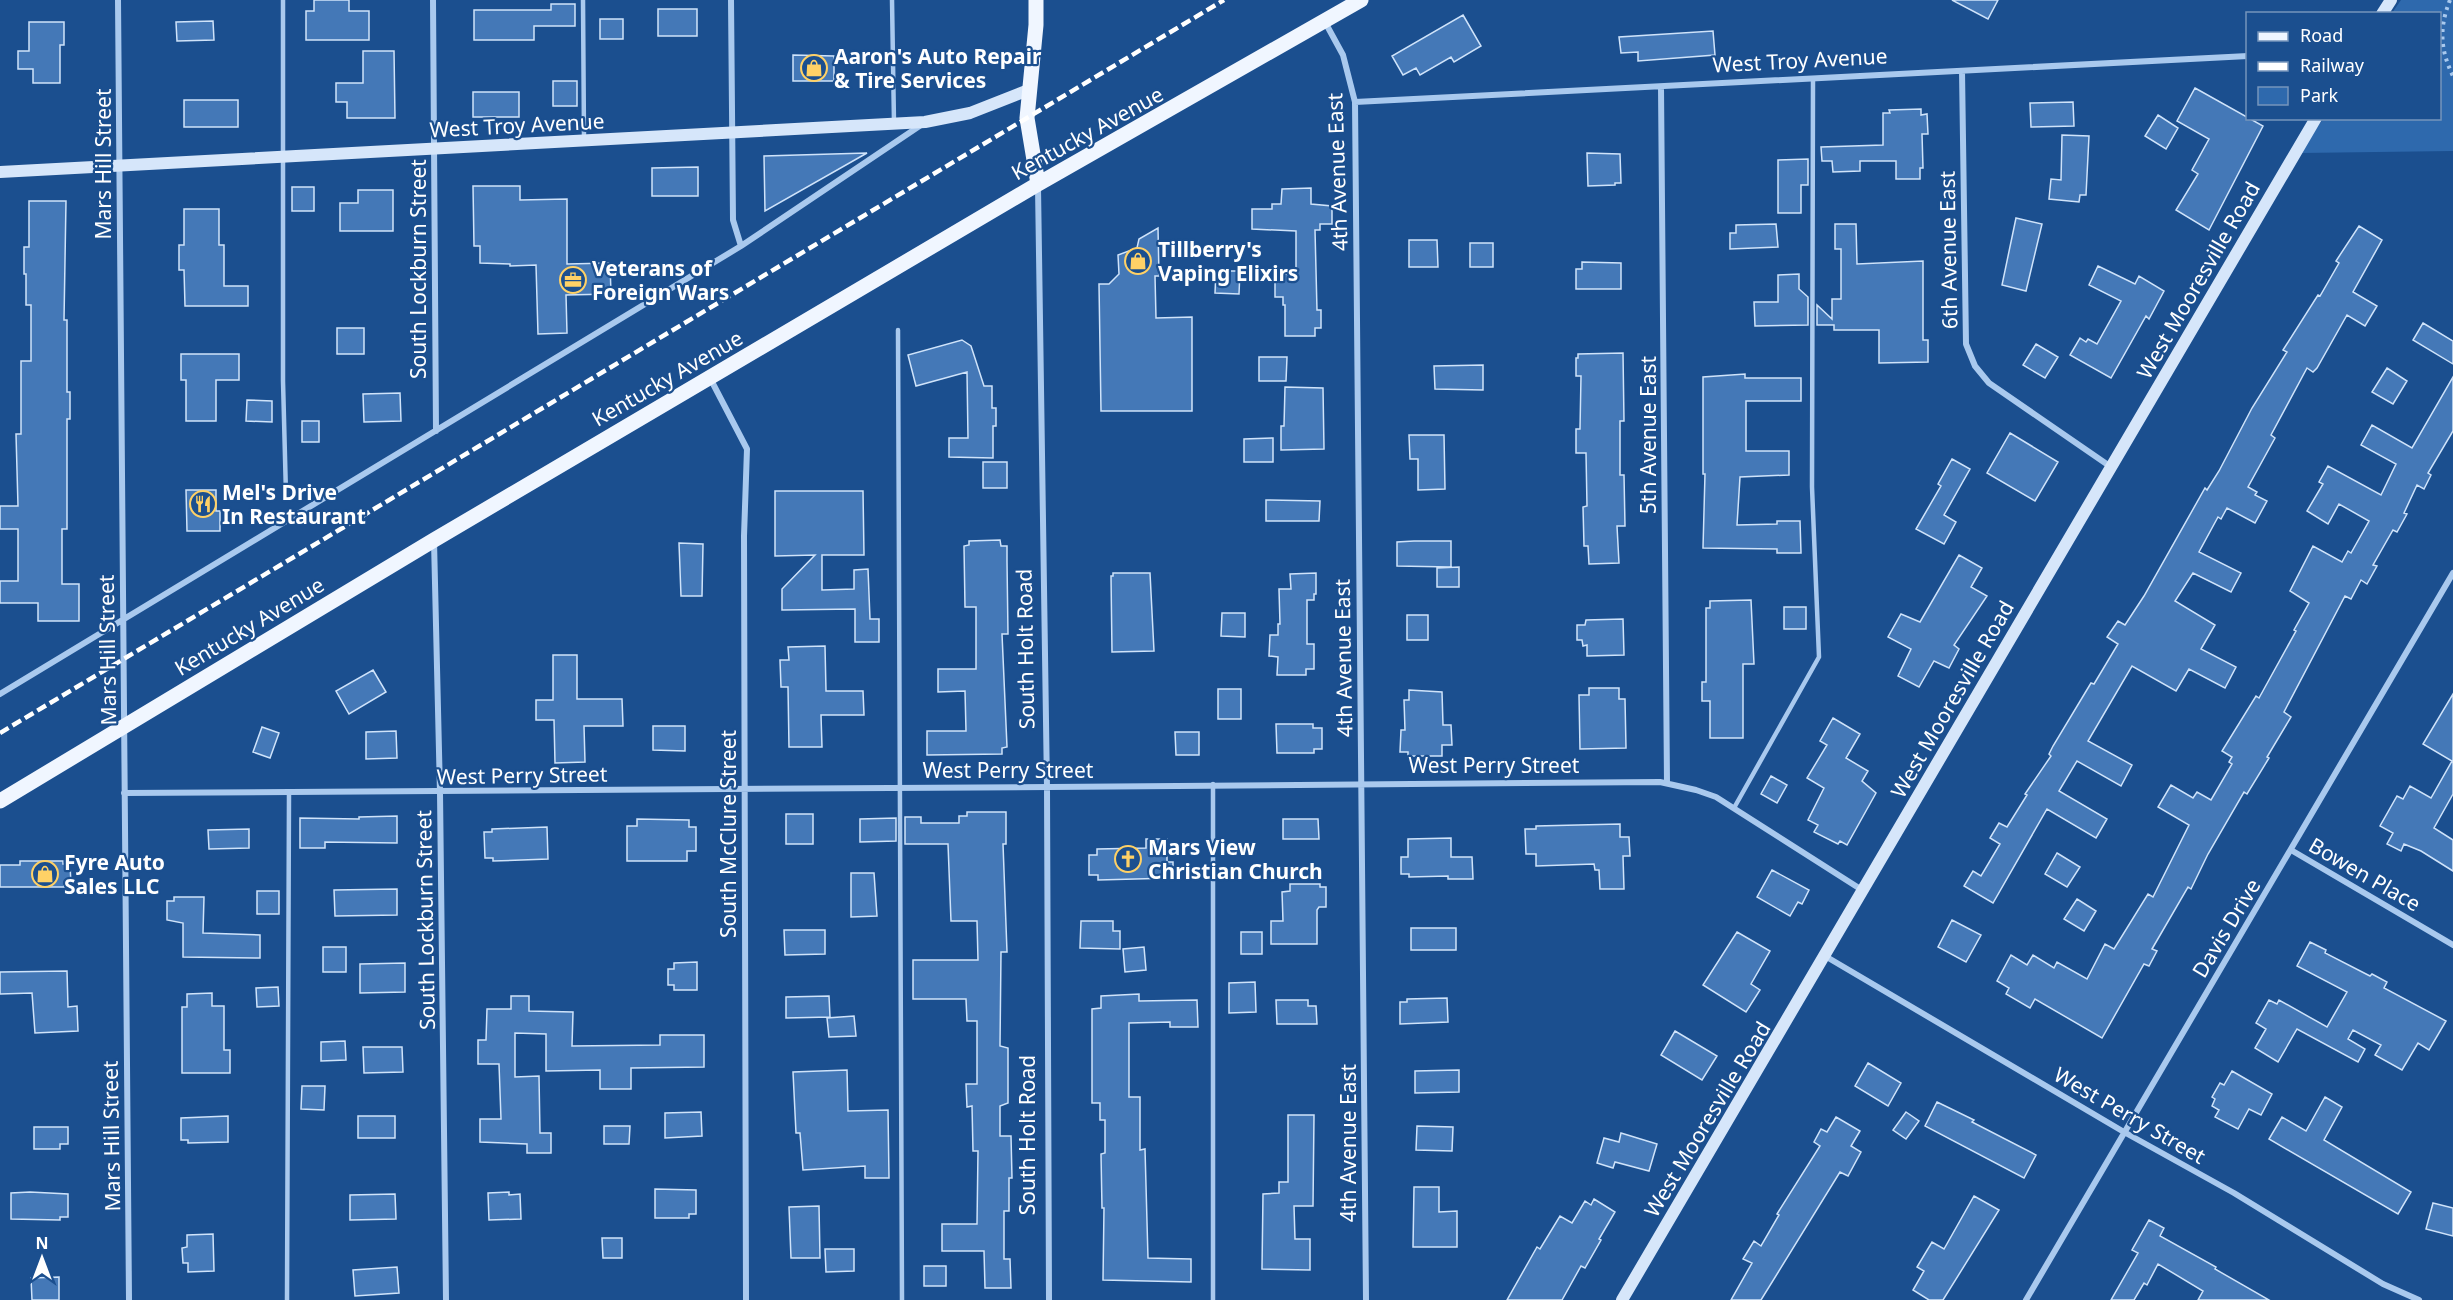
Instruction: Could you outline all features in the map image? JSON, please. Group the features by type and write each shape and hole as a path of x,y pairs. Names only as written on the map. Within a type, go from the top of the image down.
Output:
{"main road":[{"name":"South Holt Road","path":"1036,0 1036,26 1027,118 1038,184"},
{"name":"Kentucky Avenue","path":"0,801 434,540 1038,184 1361,0"},
{"name":"West Troy Avenue","path":"0,172 925,123 970,113 1030,89"},
{"name":"West Mooresville Road","path":"1622,1300 2315,120"}],"street":[{"name":"Mars Hill Street","path":"118,0 123,621 126,726 124,793 129,1300"},
{"name":"South Lockburn Street","path":"434,0 436,431"},
{"path":"731,0 733,220 741,246"},
{"name":"4th Avenue East","path":"1324,21 1343,55 1355,102 1366,1300"},
{"name":"West Troy Avenue","path":"1355,102 2246,56"},
{"name":"6th Avenue East","path":"1962,71 1965,327 1969,351 1975,366 1989,383 2110,467"},
{"name":"5th Avenue East","path":"1661,87 1667,783"},
{"path":"0,694 741,246 925,123"},
{"name":"South Holt Road","path":"1038,184 1047,788 1049,1300"},
{"name":"South McClure Street","path":"710,378 747,449 744,536 746,1300"},
{"name":"South Lockburn Street","path":"434,540 440,793 446,1300"},
{"name":"Davis Drive","path":"2026,1300 2453,573"},
{"name":"West Perry Street","path":"124,793 440,793 1638,781 1667,783 1701,791 1734,808 1863,890"},
{"name":"Bowen Place","path":"2291,850 2453,945"},
{"name":"West Perry Street","path":"1826,956 2124,1132 2234,1193 2399,1293 2418,1300"}],"lane":[{"path":"283,0 283,381 286,495"},
{"path":"583,0 584,141"},
{"path":"892,0 894,124"},
{"path":"1734,808 1819,657 1812,488 1813,79"},
{"path":"898,330 902,1300"},
{"path":"1213,784 1213,1300"},
{"path":"287,1300 289,793"}],"path":[{"path":"2450,0 2443,19 2442,37 2447,64 2453,76"}],"green space":[{"path":"2401,0 2453,0 2453,151 2300,153 2322,120 2441,120 2441,12 2393,12"}],"building":[{"path":"314,0 349,0 349,11 369,11 369,40 306,40 306,11 314,11"},
{"path":"1952,0 1998,0 1988,19"},
{"path":"551,4 575,4 575,26 534,26 534,40 474,40 474,10 551,10"},
{"path":"658,9 697,9 697,36 658,36"},
{"path":"1463,15 1481,46 1454,62 1451,57 1420,75 1416,68 1403,75 1392,56"},
{"path":"600,19 623,19 623,39 600,39"},
{"path":"213,21 214,40 177,41 176,22"},
{"path":"29,22 64,22 64,45 60,45 60,83 33,83 33,69 18,69 18,51 29,51"},
{"path":"1713,31 1715,55 1638,61 1638,52 1621,53 1619,37"},
{"path":"363,51 394,51 395,118 347,118 347,102 336,102 336,83 363,83"},
{"name":"Aaron's Auto Repair & Tire Services","path":"793,55 834,56 834,81 793,81"},
{"path":"553,81 577,81 577,106 553,106"},
{"path":"2195,88 2246,116 2246,120 2252,120 2263,126 2209,230 2176,210 2198,174 2192,170 2209,139 2177,121"},
{"path":"473,92 519,92 519,117 473,117"},
{"path":"184,100 238,100 238,127 184,127"},
{"path":"2073,102 2074,126 2031,127 2030,103"},
{"path":"1921,109 1921,115 1927,114 1928,134 1922,134 1923,168 1920,168 1920,179 1896,179 1896,161 1860,161 1860,171 1833,172 1832,161 1822,161 1821,147 1883,145 1883,113 1890,113 1889,110"},
{"path":"2158,115 2178,128 2166,149 2145,136"},
{"path":"2062,135 2089,136 2086,195 2080,195 2079,202 2049,199 2051,179 2061,180"},
{"path":"867,153 765,211 764,156"},
{"path":"1587,153 1620,154 1621,183 1588,186"},
{"path":"1808,159 1808,185 1801,185 1801,213 1778,213 1778,160"},
{"path":"698,167 698,196 652,196 652,168"},
{"path":"473,186 520,186 520,200 567,199 567,264 610,263 611,294 566,295 567,333 538,334 536,265 510,266 510,264 480,263 480,246 474,246"},
{"path":"292,187 314,187 314,211 292,211"},
{"path":"1311,188 1311,204 1332,206 1332,224 1320,224 1320,230 1315,230 1317,310 1321,310 1321,328 1315,328 1315,336 1285,336 1285,305 1283,305 1283,297 1275,297 1275,274 1296,274 1296,231 1252,229 1252,209 1272,209 1272,204 1281,204 1282,189"},
{"path":"358,190 393,190 393,231 340,231 340,203 358,203"},
{"path":"29,201 66,201 64,320 67,320 67,392 70,392 70,419 67,419 67,529 62,529 62,584 79,584 79,621 38,621 38,603 0,603 0,581 18,581 18,529 0,529 0,506 18,506 16,434 21,434 21,361 31,361 31,305 26,305 26,274 24,274 24,247 29,247"},
{"path":"184,209 219,209 219,245 224,245 224,286 248,286 248,306 185,306 184,270 179,270 179,245 184,245"},
{"path":"2016,218 2042,224 2026,291 2002,285"},
{"path":"1776,224 1778,247 1730,249 1730,233 1736,233 1736,225"},
{"path":"1835,224 1856,224 1857,264 1923,261 1923,340 1928,340 1928,362 1879,363 1879,330 1834,330 1834,325 1817,325 1817,305 1832,319 1832,299 1841,299 1841,249 1835,249"},
{"path":"2359,226 2382,240 2353,292 2377,306 2365,326 2347,315 2317,368 2313,372 2307,368 2271,435 2275,438 2248,487 2257,492 2255,495 2267,501 2255,523 2227,508 2221,519 2218,517 2199,552 2241,573 2231,592 2193,573 2175,601 2215,625 2201,649 2236,667 2225,688 2189,669 2176,691 2132,666 2088,741 2132,765 2121,786 2077,761 2059,791 2107,819 2096,838 2047,809 1993,903 1964,886 1973,871 1981,876 2000,844 1990,838 1999,823 2007,827 2027,795 2025,794 2051,756 2049,754 2053,746 2091,683 2094,684 2118,644 2107,637 2118,621 2125,625 2144,596 2205,488 2207,490 2219,471 2252,408 2287,352 2283,350 2318,295 2320,296 2339,263 2336,261"},
{"path":"1158,228 1159,276 1155,276 1156,318 1192,317 1192,411 1101,411 1099,284 1109,284 1119,274 1118,255 1137,248 1139,239"},
{"path":"1409,240 1437,240 1438,267 1409,267"},
{"path":"1470,243 1493,243 1493,267 1470,267"},
{"path":"1582,262 1621,263 1621,289 1576,289 1576,269 1582,269"},
{"path":"2098,266 2135,284 2139,276 2164,291 2149,319 2146,316 2111,378 2070,355 2080,338 2097,344 2121,301 2089,285"},
{"path":"1216,271 1240,271 1239,294 1215,293"},
{"path":"1799,274 1799,289 1808,297 1808,325 1755,326 1754,302 1778,302 1778,275"},
{"path":"2423,323 2453,341 2453,364 2413,340"},
{"path":"337,328 364,328 364,354 337,354"},
{"path":"962,340 971,346 984,386 992,386 992,408 996,408 996,426 993,426 993,458 949,457 949,438 968,438 967,372 916,386 908,355"},
{"path":"2036,344 2058,357 2045,378 2023,365"},
{"path":"1623,353 1624,421 1620,421 1620,475 1624,475 1625,526 1617,526 1619,563 1589,564 1588,546 1584,546 1583,507 1587,506 1586,453 1576,453 1576,429 1580,429 1581,376 1576,376 1576,358 1578,354"},
{"path":"181,354 239,354 239,380 216,380 216,421 186,421 186,380 181,380"},
{"path":"1259,357 1287,357 1286,381 1259,381"},
{"path":"1483,365 1483,390 1435,389 1434,366"},
{"path":"2387,368 2407,381 2393,404 2372,392"},
{"path":"1745,374 1745,378 1801,378 1801,401 1746,401 1746,451 1789,451 1789,475 1740,477 1737,525 1800,521 1801,553 1777,553 1777,549 1703,548 1705,474 1703,474 1703,377"},
{"path":"2453,377 2453,431 2428,473 2431,475 2424,489 2417,485 2404,513 2407,514 2397,532 2393,530 2373,565 2377,566 2367,584 2361,580 2351,599 2345,596 2284,712 2291,717 2267,757 2269,758 2247,794 2244,792 2208,854 2191,889 2188,887 2152,949 2157,951 2149,966 2144,964 2102,1038 2035,999 2030,1008 2006,994 2009,988 1997,981 2011,955 2027,965 2033,955 2054,968 2057,962 2087,979 2105,944 2114,949 2148,894 2153,897 2189,825 2158,807 2171,785 2193,798 2197,792 2211,800 2232,764 2229,762 2232,757 2222,751 2256,696 2259,698 2309,603 2290,591 2313,546 2342,562 2348,551 2351,553 2369,521 2339,504 2328,524 2307,511 2323,484 2319,482 2328,466 2381,495 2396,464 2361,445 2372,425 2412,448"},
{"path":"1285,387 1323,388 1324,449 1281,450"},
{"path":"400,393 401,421 364,422 363,394"},
{"path":"247,400 272,401 272,422 246,421"},
{"path":"302,421 319,421 319,442 302,442"},
{"path":"2010,433 2058,462 2035,501 1987,473"},
{"path":"1409,435 1444,435 1445,489 1418,490 1418,459 1410,459"},
{"path":"1273,438 1273,462 1244,462 1244,439"},
{"path":"1952,459 1970,469 1944,515 1956,522 1944,544 1916,529 1941,486 1938,484"},
{"path":"983,462 1007,462 1007,488 983,488"},
{"name":"Mel's Drive In Restaurant","path":"186,490 216,490 216,511 220,511 220,531 187,531"},
{"path":"775,491 863,491 864,555 822,555 822,590 854,589 854,570 868,569 870,619 879,619 879,642 855,642 855,609 782,610 782,589 815,555 775,556"},
{"path":"1266,500 1320,501 1319,521 1266,521"},
{"path":"1000,540 1001,546 1007,546 1008,634 1002,634 1007,747 1002,748 1002,754 927,755 927,731 966,731 965,691 938,692 938,669 976,669 976,607 965,607 964,546 969,545 969,541"},
{"path":"1451,541 1451,567 1397,566 1397,542"},
{"path":"679,543 703,544 702,596 681,596"},
{"path":"1959,555 1982,568 1971,587 1987,596 1954,645 1959,649 1949,668 1934,661 1919,687 1898,676 1911,649 1888,637 1901,614 1920,622"},
{"path":"1459,567 1459,587 1437,587 1437,568"},
{"path":"1113,573 1150,573 1154,651 1112,652 1111,576"},
{"path":"1316,573 1314,600 1307,600 1307,644 1314,644 1314,669 1306,669 1306,675 1277,675 1278,657 1269,656 1270,635 1278,635 1278,624 1280,624 1279,589 1291,589 1290,574"},
{"path":"1751,600 1754,664 1743,664 1743,738 1710,738 1710,701 1702,701 1702,682 1706,682 1706,608 1710,608 1710,601"},
{"path":"1784,607 1806,607 1806,629 1784,629"},
{"path":"1222,613 1245,613 1245,637 1221,636"},
{"path":"1407,615 1428,615 1428,640 1407,640"},
{"path":"1623,619 1624,655 1587,656 1587,645 1583,646 1582,640 1577,640 1577,625 1585,625 1586,620"},
{"path":"825,646 826,691 863,691 864,715 821,715 822,747 789,747 788,687 781,687 780,660 789,660 788,647"},
{"path":"553,655 577,655 577,699 622,699 623,726 584,726 585,762 555,763 554,720 536,720 536,700 553,700"},
{"path":"373,670 386,692 349,714 336,691"},
{"path":"1589,688 1619,688 1619,699 1625,699 1626,748 1580,749 1579,695 1589,695"},
{"path":"1218,689 1241,689 1241,719 1218,719"},
{"path":"1409,690 1442,692 1443,725 1451,725 1452,745 1442,745 1442,756 1408,756 1408,752 1400,752 1401,730 1405,730 1404,700 1409,700"},
{"path":"2453,694 2453,794 2434,828 2453,840 2453,871 2421,851 2404,844 2401,851 2387,844 2393,833 2380,826 2397,796 2403,799 2410,786 2431,798 2452,761 2423,744"},
{"path":"1833,718 1860,734 1846,758 1868,771 1862,781 1876,793 1847,845 1840,841 1838,844 1814,832 1818,825 1808,820 1824,788 1807,778 1827,745 1820,741"},
{"path":"1276,724 1313,724 1313,728 1322,728 1322,749 1314,749 1314,753 1277,753"},
{"path":"653,726 685,726 685,751 653,750"},
{"path":"262,727 279,733 270,758 253,752"},
{"path":"396,731 397,758 366,759 366,732"},
{"path":"1175,732 1199,732 1199,755 1176,755"},
{"path":"1771,776 1787,785 1777,803 1761,794"},
{"path":"967,812 1006,812 1006,844 1003,844 1007,952 1001,952 1000,1046 1008,1048 1008,1103 1000,1106 1000,1136 1011,1136 1012,1178 1009,1178 1009,1211 1004,1211 1004,1259 1010,1259 1011,1288 985,1288 984,1251 942,1251 942,1224 977,1224 978,1151 973,1151 972,1106 967,1107 966,1084 977,1084 977,1021 967,1021 966,999 913,999 913,960 978,960 977,921 951,921 948,844 905,844 905,817 921,817 921,823 959,823 959,816 967,816"},
{"path":"786,814 813,814 813,844 786,844"},
{"path":"397,816 397,843 325,842 325,848 300,848 300,818 359,819 359,817"},
{"path":"896,818 896,841 860,842 860,819"},
{"path":"637,819 689,820 689,827 696,827 696,851 687,851 687,861 627,861 627,826 637,826"},
{"path":"1283,819 1318,819 1319,839 1283,839"},
{"path":"1620,824 1620,837 1629,837 1630,856 1623,856 1624,889 1600,889 1599,870 1595,870 1594,864 1536,866 1536,854 1526,854 1525,829 1536,829 1536,826"},
{"path":"547,827 548,859 493,861 493,858 485,858 484,832 492,832 492,829"},
{"path":"249,829 249,848 209,849 208,830"},
{"path":"1451,838 1451,857 1472,857 1473,879 1448,879 1448,876 1409,877 1409,874 1401,874 1401,857 1408,857 1408,839"},
{"name":"Mars View Christian Church","path":"1146,839 1167,839 1167,862 1173,862 1173,878 1098,880 1098,875 1089,875 1089,855 1097,855 1097,849 1146,848"},
{"path":"2057,853 2080,867 2067,887 2045,874"},
{"name":"Fyre Auto Sales LLC","path":"20,861 63,861 63,864 70,864 71,885 64,885 64,887 0,887 0,865 20,865"},
{"path":"1772,870 1809,890 1802,904 1798,902 1790,916 1757,897"},
{"path":"851,873 874,873 877,916 851,917"},
{"path":"1290,884 1320,884 1320,887 1326,887 1326,907 1319,907 1317,910 1317,944 1271,944 1271,921 1283,921 1282,892 1290,891"},
{"path":"397,889 397,915 335,916 334,890"},
{"path":"257,891 279,891 279,914 257,914"},
{"path":"174,897 204,897 203,933 260,935 260,958 183,957 183,923 167,920 167,901 174,901"},
{"path":"2077,899 2096,911 2084,931 2064,919"},
{"path":"1952,920 1981,935 1966,962 1938,947"},
{"path":"1081,921 1113,921 1113,931 1120,931 1120,949 1080,948"},
{"path":"1411,928 1456,928 1456,950 1411,950"},
{"path":"784,930 825,930 825,954 785,955"},
{"path":"1241,932 1262,932 1262,954 1241,954"},
{"path":"1737,932 1770,951 1751,984 1760,990 1746,1012 1703,985"},
{"path":"2310,942 2326,950 2325,953 2387,982 2384,988 2446,1021 2429,1050 2418,1043 2402,1070 2375,1055 2381,1045 2353,1030 2348,1039 2365,1049 2358,1062 2297,1029 2278,1062 2255,1048 2266,1029 2256,1023 2269,1000 2277,1004 2279,1000 2327,1027 2347,992 2297,966"},
{"path":"323,947 346,947 346,972 323,972"},
{"path":"1144,947 1146,970 1125,972 1123,949"},
{"path":"697,962 697,990 674,990 674,985 668,985 668,969 674,969 674,963"},
{"path":"405,963 405,992 360,993 360,964"},
{"path":"67,971 68,1007 77,1006 78,1031 35,1033 32,993 0,994 0,972"},
{"path":"1255,982 1256,1012 1229,1013 1229,983"},
{"path":"278,987 279,1006 257,1007 256,988"},
{"path":"212,993 212,1006 224,1006 224,1050 230,1050 230,1073 182,1073 182,1007 187,1007 187,994"},
{"path":"1139,994 1139,1001 1197,1000 1198,1027 1170,1027 1170,1022 1129,1023 1129,1097 1140,1097 1140,1150 1145,1149 1148,1258 1191,1259 1191,1282 1103,1280 1104,1208 1102,1208 1101,1154 1105,1153 1105,1120 1100,1120 1100,1103 1092,1103 1092,1009 1101,1008 1101,996"},
{"path":"511,996 529,996 529,1011 573,1012 572,1046 660,1045 660,1035 704,1035 704,1067 631,1068 631,1089 600,1089 600,1070 546,1071 546,1034 515,1033 515,1077 539,1076 540,1133 551,1133 551,1153 527,1153 527,1144 480,1142 480,1119 501,1119 499,1064 478,1064 478,1040 486,1040 487,1009 511,1009"},
{"path":"829,996 830,1017 786,1018 786,997"},
{"path":"1447,998 1448,1022 1400,1024 1400,1002 1407,1002 1407,999"},
{"path":"1276,1000 1308,1000 1308,1006 1316,1006 1317,1024 1277,1024"},
{"path":"854,1016 856,1036 829,1037 827,1018"},
{"path":"1675,1031 1717,1056 1702,1080 1661,1055"},
{"path":"345,1041 346,1060 321,1061 321,1042"},
{"path":"363,1047 402,1047 403,1072 364,1073"},
{"path":"1868,1063 1901,1083 1888,1106 1855,1086"},
{"path":"847,1070 848,1111 888,1110 889,1178 865,1178 865,1166 803,1170 800,1133 796,1133 793,1072"},
{"path":"1459,1070 1459,1092 1415,1093 1415,1071"},
{"path":"2232,1071 2272,1094 2261,1115 2249,1109 2238,1129 2215,1117 2219,1110 2212,1106 2215,1099 2212,1097 2220,1083 2224,1085"},
{"path":"302,1086 325,1086 324,1110 301,1109"},
{"path":"2325,1097 2342,1107 2324,1140 2411,1192 2398,1214 2269,1139 2282,1117 2306,1131"},
{"path":"1937,1102 2036,1155 2024,1178 1925,1126"},
{"path":"701,1112 702,1136 665,1138 665,1113"},
{"path":"1906,1112 1919,1121 1906,1139 1893,1130"},
{"path":"1288,1115 1314,1115 1313,1206 1294,1206 1295,1239 1310,1239 1310,1270 1262,1269 1263,1194 1279,1193 1279,1182 1288,1182"},
{"path":"228,1116 228,1142 188,1143 188,1140 181,1140 181,1118"},
{"path":"358,1116 395,1116 395,1138 358,1138"},
{"path":"1836,1117 1860,1131 1851,1146 1861,1152 1848,1176 1840,1172 1761,1300 1731,1300 1752,1263 1743,1259 1754,1241 1761,1246 1779,1215 1777,1214 1820,1146 1814,1142 1821,1129 1827,1132"},
{"path":"604,1126 630,1126 629,1144 604,1144"},
{"path":"1417,1126 1453,1127 1452,1151 1416,1150"},
{"path":"34,1127 68,1127 68,1144 60,1144 60,1149 34,1149"},
{"path":"1621,1133 1657,1144 1649,1171 1615,1162 1613,1168 1597,1163 1604,1138 1619,1142"},
{"path":"1414,1187 1439,1187 1439,1212 1457,1211 1457,1247 1413,1247"},
{"path":"655,1189 696,1190 696,1214 689,1214 689,1218 655,1218"},
{"path":"509,1192 509,1195 520,1194 521,1219 489,1220 488,1193"},
{"path":"11,1193 68,1194 68,1217 60,1217 60,1220 11,1219"},
{"path":"395,1194 396,1219 350,1220 350,1195"},
{"path":"1974,1196 1999,1210 1943,1300 1929,1300 1913,1290 1924,1271 1917,1267 1932,1242 1944,1249"},
{"path":"1594,1199 1615,1212 1585,1268 1581,1266 1562,1300 1507,1300 1537,1247 1540,1249 1560,1216 1572,1223 1585,1201 1591,1205"},
{"path":"2433,1203 2453,1208 2453,1236 2426,1229"},
{"path":"819,1206 820,1258 791,1258 789,1207"},
{"path":"2149,1220 2164,1228 2160,1236 2269,1300 2198,1300 2203,1291 2158,1264 2147,1285 2144,1283 2134,1300 2111,1300 2138,1253 2132,1250"},
{"path":"213,1234 214,1271 188,1272 188,1263 183,1263 182,1248 187,1247 187,1235"},
{"path":"602,1238 622,1238 622,1258 603,1258"},
{"path":"825,1249 854,1249 854,1271 826,1272"},
{"path":"924,1266 946,1266 946,1286 924,1286"},
{"path":"397,1267 399,1293 355,1296 353,1270"},
{"path":"59,1277 59,1300 32,1300 31,1278"}],"railway":[{"path":"0,733 1224,0"}],"place":[{"name":"Aaron's Auto Repair & Tire Services","path":"814,68"},
{"name":"Tillberry's Vaping Elixirs","path":"1138,261"},
{"name":"Veterans of Foreign Wars","path":"573,280"},
{"name":"Mel's Drive In Restaurant","path":"203,504"},
{"name":"Mars View Christian Church","path":"1128,859"},
{"name":"Fyre Auto Sales LLC","path":"45,874"}]}
